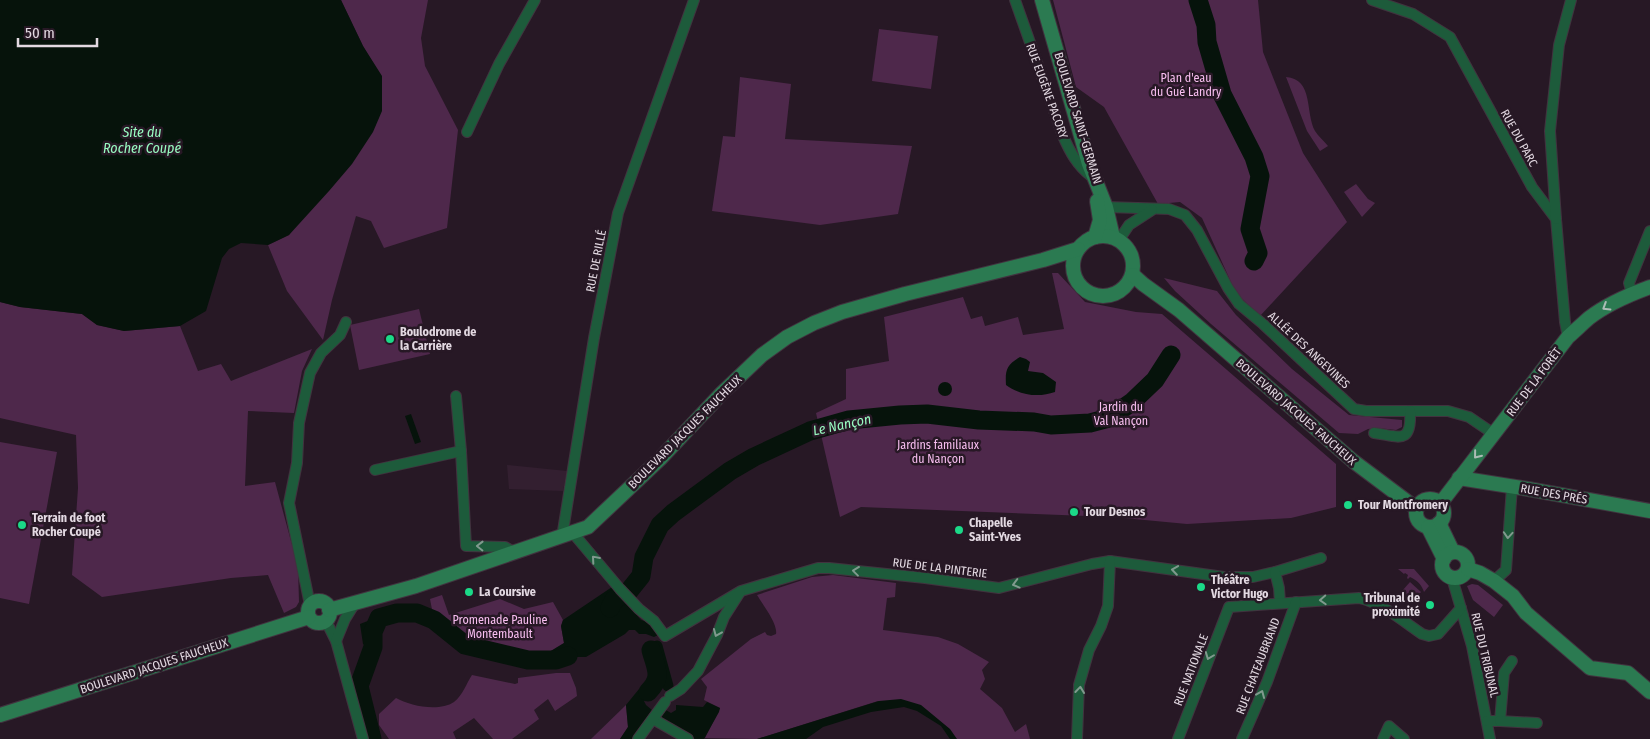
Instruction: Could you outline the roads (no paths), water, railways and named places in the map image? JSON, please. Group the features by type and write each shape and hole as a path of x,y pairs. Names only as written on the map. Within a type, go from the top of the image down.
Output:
{"main road":[{"name":"BOULEVARD SAINT-GERMAIN","path":"1042,0 1090,170 1106,207 1116,238"},
{"path":"1090,170 1100,220 1095,237"},
{"path":"1095,237 1116,238 1127,246 1132,255 1133,275 1124,289 1106,297 1096,296 1080,286 1074,277 1075,255 1078,249 1088,240 1095,237"},
{"name":"BOULEVARD JACQUES FAUCHEUX","path":"328,615 355,603 416,586 588,527 660,459 740,375 762,355 787,337 814,323 842,312 905,294 1042,260 1078,249"},
{"name":"BOULEVARD JACQUES FAUCHEUX","path":"1042,260 1073,267"},
{"name":"BOULEVARD JACQUES FAUCHEUX","path":"1133,275 1179,310 1353,461 1417,509"},
{"name":"RUE DE LA FORÊT","path":"1440,504 1458,478 1568,337 1607,306 1650,287"},
{"name":"BOULEVARD JACQUES FAUCHEUX","path":"1124,289 1158,300 1179,310"},
{"name":"RUE DES PRÉS","path":"1458,478 1650,512"},
{"path":"1425,500 1433,500 1440,504 1444,511 1444,516 1434,525 1424,525 1418,519 1417,509 1425,500"},
{"path":"1434,525 1448,556"},
{"path":"1462,554 1465,556 1468,569 1464,576 1452,578 1443,570 1442,563 1448,556 1462,554"},
{"path":"1468,569 1494,581 1513,596 1526,613 1590,668 1628,673 1650,692"},
{"name":"BOULEVARD JACQUES FAUCHEUX","path":"0,714 309,611"},
{"path":"309,611 316,623 328,615"}],"street":[{"path":"466,132 499,64 535,0"},
{"name":"RUE DE RILLÉ","path":"568,535 594,338 618,213 694,0"},
{"name":"RUE EUGÈNE PACORY","path":"1015,0 1063,136 1072,156 1082,169 1090,170"},
{"name":"RUE DU PARC","path":"1372,0 1413,14 1450,37 1532,187 1556,219"},
{"path":"1568,337 1556,219 1550,131 1559,46 1571,0"},
{"name":"ALLÉE DES ANGEVINES","path":"1106,207 1153,210 1170,209 1185,215 1197,230 1228,288 1239,304 1354,409 1366,411 1448,411 1469,417 1494,434"},
{"path":"1116,238 1129,225 1153,210"},
{"path":"1632,294 1630,283 1650,232"},
{"path":"309,611 289,503 297,463 301,414 310,373 321,353 340,335 346,322"},
{"path":"456,396 466,546 505,546 515,553"},
{"path":"1374,433 1395,437 1405,435 1411,426 1410,411"},
{"path":"375,470 461,451"},
{"path":"1494,581 1506,570 1512,487"},
{"name":"RUE DE LA PINTERIE","path":"568,535 645,616 654,620 665,636 741,591 818,568 925,578 999,588 1110,561 1224,576 1253,576 1275,572 1321,558"},
{"path":"1077,739 1080,686 1089,650 1101,626 1108,606 1110,561"},
{"path":"1275,572 1280,603 1359,598 1381,607 1422,634 1429,636 1438,634 1461,608"},
{"name":"RUE DU TRIBUNAL","path":"1452,578 1472,646 1490,739"},
{"path":"638,739 668,699 681,689 698,671 717,635 724,617 741,591"},
{"name":"RUE CHATEAUBRIAND","path":"1242,739 1267,682 1296,602"},
{"path":"336,640 345,619 355,603"},
{"name":"RUE NATIONALE","path":"1178,739 1228,607 1280,603"},
{"path":"328,615 363,739"},
{"path":"1500,721 1504,673 1512,661"},
{"path":"654,719 688,739"},
{"path":"1487,721 1537,723"},
{"path":"1383,739 1388,726 1404,739"}],"water":[{"name":"Site du Rocher Coupé","path":"0,0 341,0 363,46 382,76 382,111 373,132 352,164 289,235 268,245 241,243 229,249 222,258 206,311 180,326 124,331 97,325 82,314 20,307 0,302"},
{"path":"1020,357 1030,362 1028,371 1043,373 1056,382 1055,392 1042,395 1029,394 1017,391 1006,385 1008,368 1012,362"},
{"path":"942,382 948,382 952,389 948,396 942,396 938,392 938,386"},
{"path":"411,414 421,442 415,444 405,416"},
{"path":"612,587 641,620 652,623 660,634 654,637 639,634 635,630 629,630 586,657 576,657 572,663 562,665 543,663 546,654 564,643 561,626 563,620"},
{"path":"378,617 380,624 377,648 363,644 360,624"},
{"path":"639,689 646,697 644,701 646,705 652,710 632,739 620,739 628,727 626,705"},
{"path":"901,699 921,705 950,729 957,739 950,739 941,726 917,711 904,707 871,712 823,727 806,739 757,739 879,701"},
{"path":"707,702 720,708 704,739 695,739 659,719 664,709 671,713 676,710 676,705 703,707"}],"waterway":[{"name":"Le Nançon","path":"1198,0 1206,25 1207,42 1222,94 1254,157 1260,176 1250,229 1258,253 1254,261"},
{"name":"Le Nançon","path":"610,608 614,600 629,591 641,576 644,557 660,525 673,513 730,471 754,457 810,431 849,420 927,414 1051,425 1090,423 1109,418 1132,402 1155,380 1171,355"},
{"path":"372,739 359,686 373,647 373,632 379,618 397,613 417,613 434,620 465,645 528,660 556,660 568,656"},
{"name":"Le Nançon","path":"657,646 668,686"},
{"path":"648,692 653,687 657,677 651,650"}],"place":[{"name":"Boulodrome de la Carrière","path":"390,339"},
{"name":"Tour Montfromery","path":"1348,505"},
{"name":"Tour Desnos","path":"1074,512"},
{"name":"Terrain de foot Rocher Coupé","path":"22,525"},
{"name":"Chapelle Saint-Yves","path":"959,530"},
{"name":"Théâtre Victor Hugo","path":"1201,587"},
{"name":"La Coursive","path":"469,592"},
{"name":"Tribunal de proximité","path":"1430,605"}],"park label":[{"name":"Plan d'eau du Gué Landry","path":"1186,85"},
{"name":"Jardin du Val Nançon","path":"1121,414"},
{"name":"Jardins familiaux du Nançon","path":"938,452"},
{"name":"Promenade Pauline Montembault","path":"500,627"}]}
